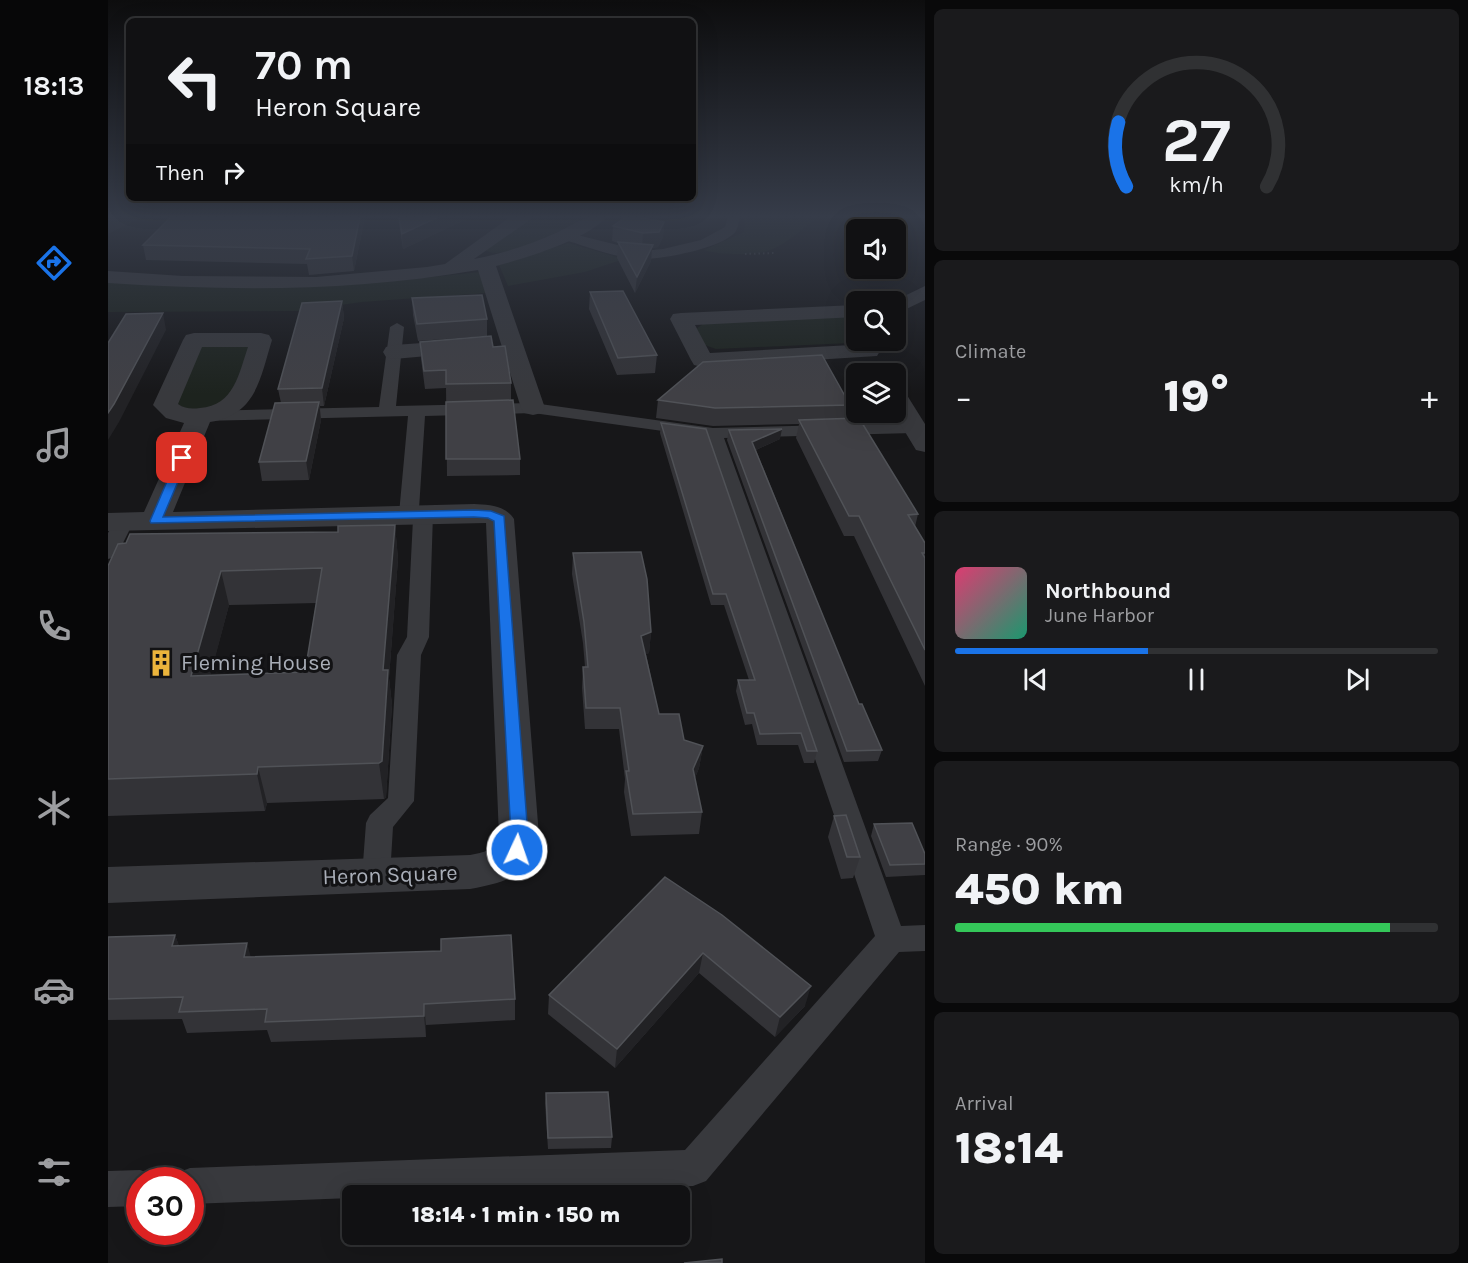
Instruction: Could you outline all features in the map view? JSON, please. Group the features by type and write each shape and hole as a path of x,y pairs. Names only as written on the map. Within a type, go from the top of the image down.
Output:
{"street":[{"path":"108,278 183,282 316,283 394,276"},
{"path":"490,276 533,408"},
{"path":"906,302 925,292"},
{"path":"846,311 681,319 702,360 874,353"},
{"path":"394,352 513,343"},
{"path":"906,414 919,436"},
{"path":"156,521 200,416"},
{"name":"Heron Square","path":"108,885 470,872 492,867 509,859 517,850 519,836 502,523 495,516 416,514 116,522"}],"lane":[{"path":"387,410 396,327"},
{"path":"200,416 533,408 713,433 919,436"},
{"path":"376,876 380,823 401,801 409,655 418,637 417,410"},
{"path":"713,433 891,939"},
{"path":"108,554 116,522"},
{"path":"204,1185 693,1167 891,939 925,938"},
{"path":"108,1190 126,1189"}],"shaded area":[{"path":"442,276 481,276 487,293 362,302 299,311 108,312 108,281 383,282"},
{"path":"504,276 563,276 508,286"},
{"path":"846,316 846,343 716,349 702,344 696,329 704,323"},
{"path":"194,340 261,340 241,399 200,416 166,398"}],"building":[{"path":"623,291 657,355 618,358 590,292"},
{"path":"482,295 487,319 417,324 412,298"},
{"path":"342,301 322,388 278,389 302,303"},
{"path":"163,313 108,413 108,343 126,314"},
{"path":"491,336 493,347 505,346 511,383 446,384 446,370 424,371 420,342"},
{"path":"822,355 846,398 846,405 715,408 658,400 703,362"},
{"path":"513,400 520,459 446,459 446,402"},
{"path":"319,402 306,461 259,462 275,403"},
{"path":"846,418 846,423 862,423 918,514 908,515 925,543 925,553 922,553 925,558 925,650 859,516 849,516 799,420"},
{"path":"661,423 706,429 817,751 807,751 801,733 760,734 754,713 747,713 738,680 755,680 726,594 713,594"},
{"path":"782,429 752,442 859,704 862,704 882,750 847,751 729,430"},
{"name":"Fleming House","path":"395,525 383,670 388,670 382,761 379,763 258,767 257,774 108,779 108,566 118,544 126,543 130,534 338,532 338,526","holes":["322,568 305,672 191,676 221,571"]},
{"path":"641,552 647,579 651,632 641,636 659,714 679,714 684,740 703,746 693,769 702,812 633,814 620,708 586,708 583,667 588,667 584,622 573,553"},
{"path":"846,815 860,857 847,857 834,816"},
{"path":"912,823 925,854 925,864 890,865 874,824"},
{"path":"665,877 722,915 811,986 780,1017 703,953 617,1049 549,995"},
{"path":"175,935 172,946 247,943 244,957 441,951 441,939 511,935 515,999 424,1004 424,1016 265,1022 267,1009 179,1012 183,997 108,999 108,937"},
{"path":"608,1092 612,1137 548,1138 546,1093"},
{"path":"722,1259 722,1263 684,1263"}],"place":[{"name":"Fleming House","path":"161,663"}],"route":[{"path":"182,458 156,521 474,513 491,514 500,519 519,836 517,850"}]}
